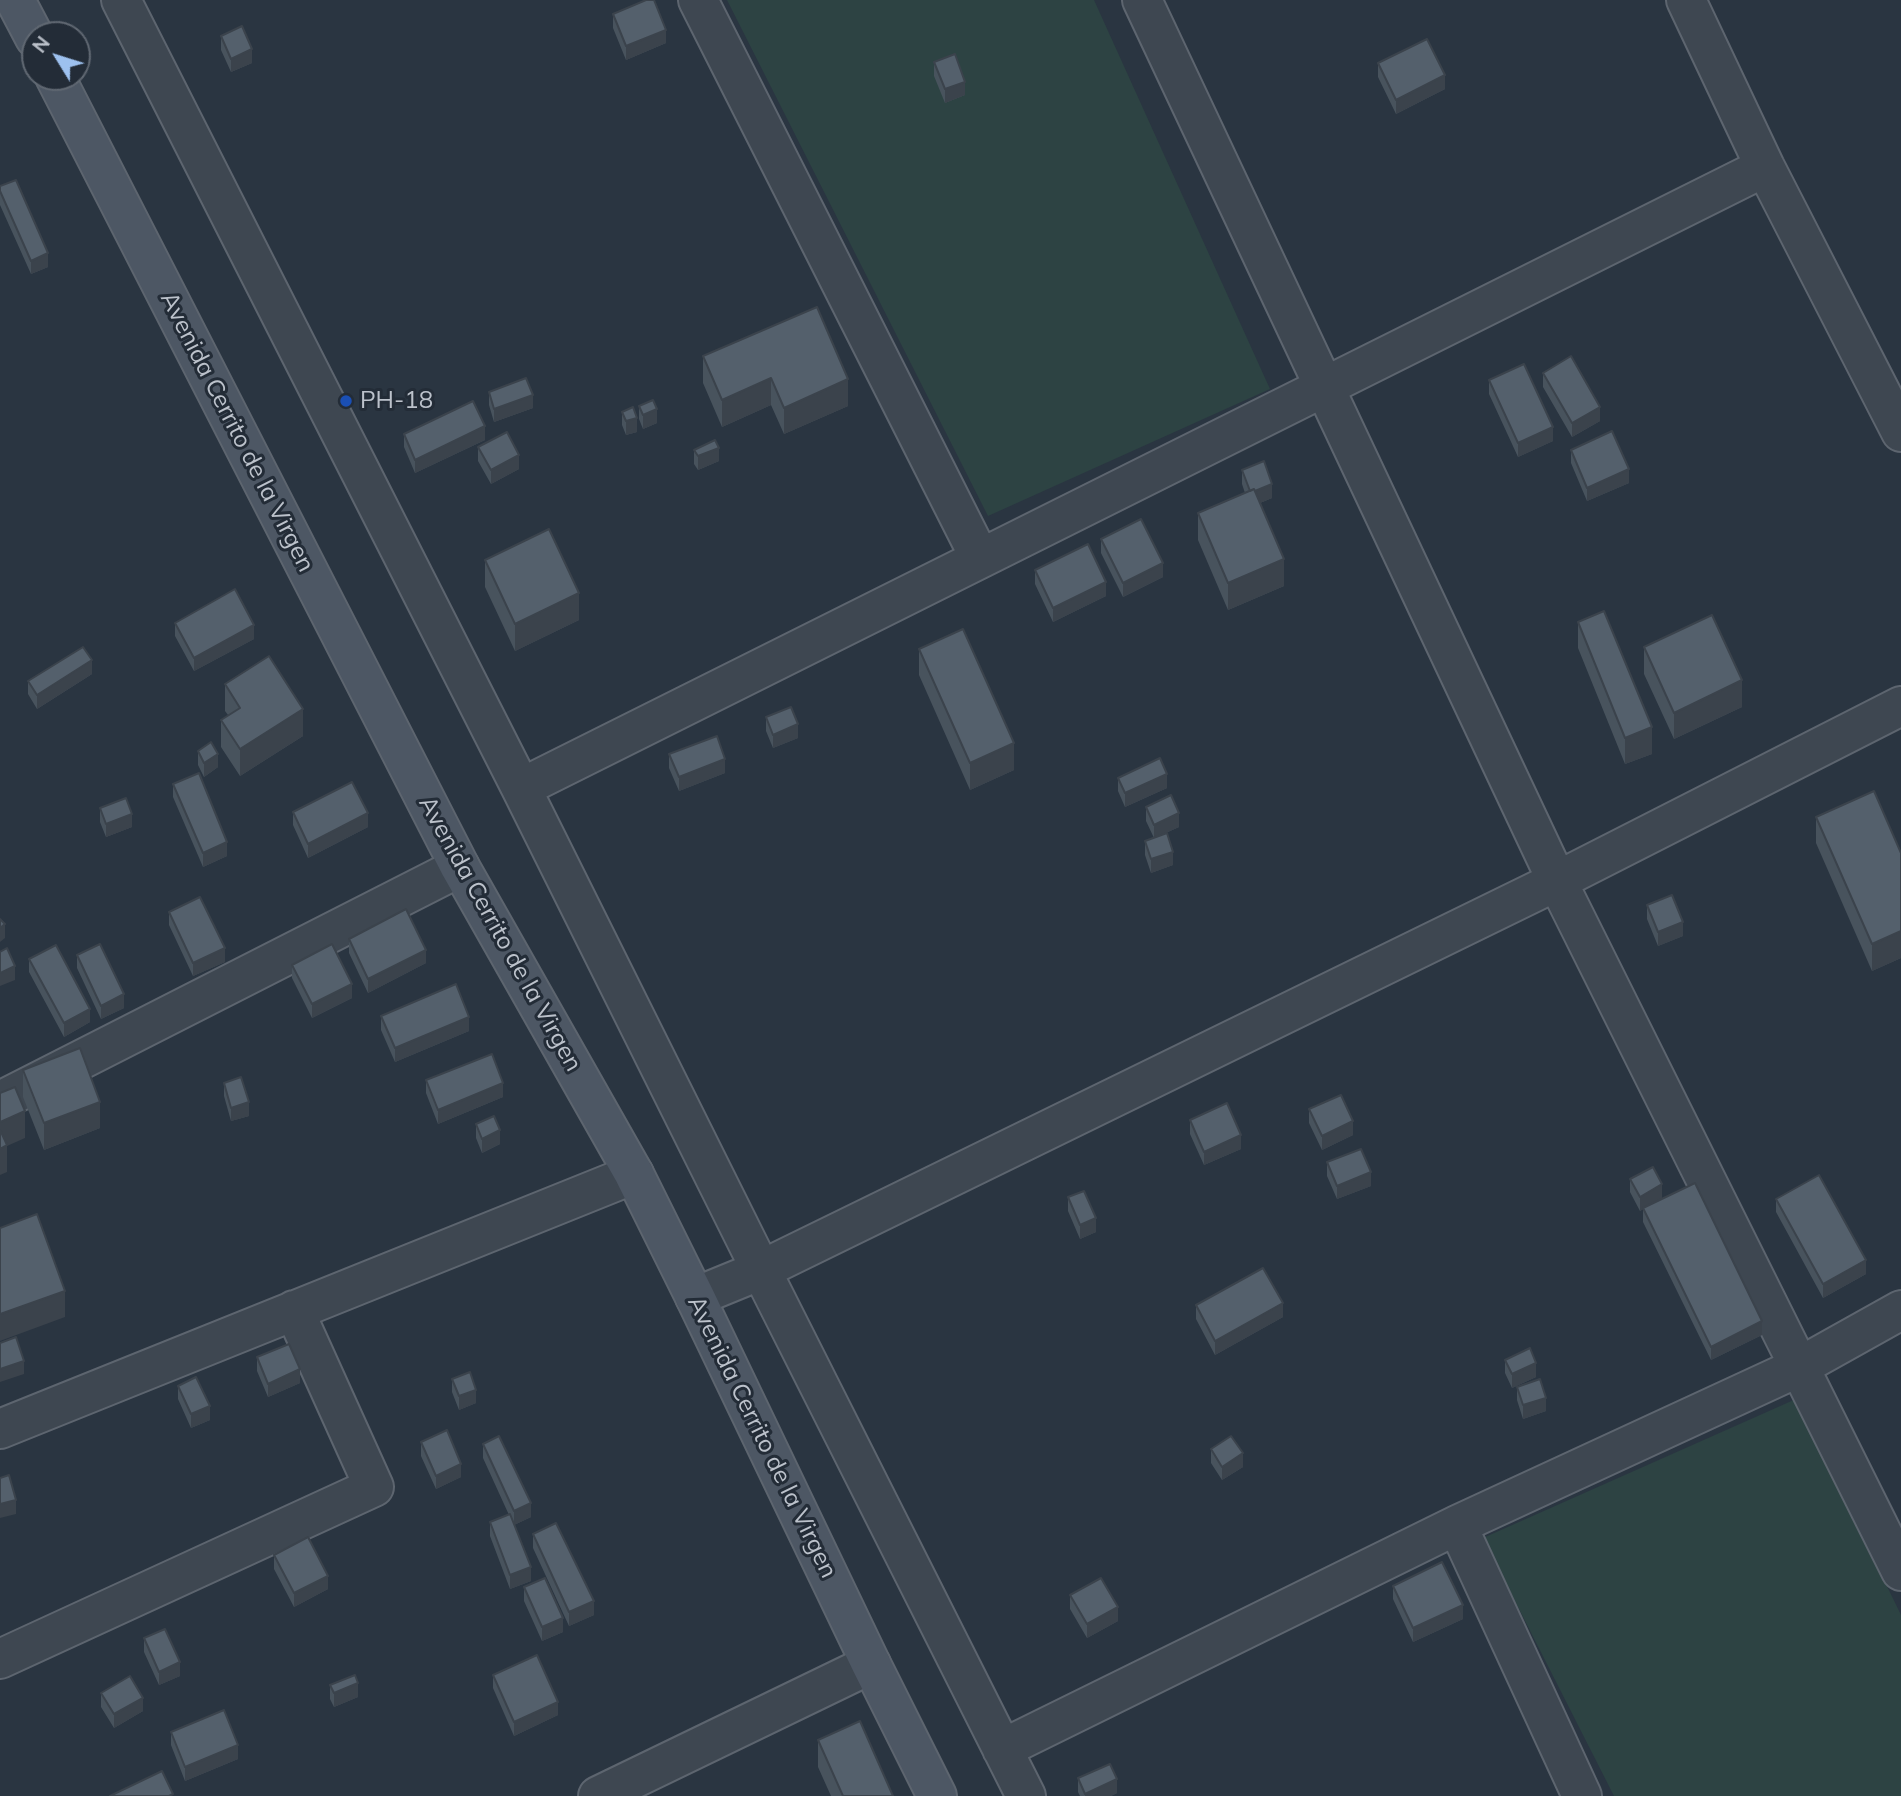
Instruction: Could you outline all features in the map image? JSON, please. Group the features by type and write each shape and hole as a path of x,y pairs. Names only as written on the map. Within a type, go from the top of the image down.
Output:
{"street":[{"path":"15,0 26,21"},
{"path":"121,0 521,788 1026,1796"},
{"path":"698,0 980,558"},
{"path":"1142,0 1557,881 1901,1571"},
{"path":"1686,0 1765,167 1901,432"},
{"name":"Avenida Cerrito de la Virgen","path":"62,91 460,867 634,1174 937,1796"},
{"path":"521,788 1765,167"},
{"path":"695,1297 761,1270 1557,881 1901,706"},
{"path":"0,1101 460,867"},
{"path":"0,1429 634,1174"},
{"path":"0,1659 374,1487 294,1310"},
{"path":"1002,1749 1457,1525 1798,1367 1901,1310"},
{"path":"1457,1525 1582,1796"},
{"path":"598,1796 871,1664"}],"green space":[{"path":"727,0 1094,0 1270,389 988,516"},
{"path":"1796,1399 1901,1615 1901,1796 1614,1796 1483,1538"}],"building":[{"path":"646,0 654,0 666,30 626,46 613,14"},
{"path":"242,26 252,49 231,59 221,36"},
{"path":"1427,39 1445,75 1396,100 1378,63"},
{"path":"955,54 965,82 945,89 934,62"},
{"path":"16,180 48,253 31,261 0,191 0,186"},
{"path":"817,307 848,379 784,408 771,378 722,400 703,356"},
{"path":"1571,356 1600,407 1572,423 1543,373"},
{"path":"1524,364 1553,427 1518,443 1489,380"},
{"path":"526,378 533,395 494,409 489,392"},
{"path":"653,400 657,409 643,415 639,406"},
{"path":"473,401 485,426 415,460 404,434"},
{"path":"633,407 637,418 626,421 622,412"},
{"path":"1612,431 1629,469 1587,488 1571,450"},
{"path":"507,432 519,455 491,470 478,447"},
{"path":"715,440 719,448 698,456 694,450"},
{"path":"1264,461 1272,484 1250,491 1242,470"},
{"path":"1254,489 1284,559 1228,583 1198,513"},
{"path":"1141,519 1163,563 1123,583 1101,539"},
{"path":"549,529 579,593 515,624 485,560"},
{"path":"1088,544 1106,582 1053,608 1035,570"},
{"path":"235,589 254,625 194,658 175,623"},
{"path":"1604,611 1652,727 1625,738 1578,622"},
{"path":"1712,615 1742,680 1674,713 1644,647"},
{"path":"963,629 1014,743 970,763 919,649"},
{"path":"83,647 92,660 37,695 28,681"},
{"path":"269,656 303,709 240,749 221,720 240,708 225,684"},
{"path":"791,707 798,724 773,735 766,717"},
{"path":"717,736 725,759 679,777 669,754"},
{"path":"211,742 218,754 204,763 198,751"},
{"path":"1160,758 1167,774 1125,793 1118,778"},
{"path":"199,773 227,842 203,853 173,784"},
{"path":"352,782 368,813 308,844 293,812"},
{"path":"1874,791 1901,853 1901,931 1872,944 1816,817"},
{"path":"1171,795 1179,813 1154,825 1146,807"},
{"path":"126,798 132,814 106,824 100,808"},
{"path":"1167,833 1173,852 1151,859 1145,841"},
{"path":"1672,895 1683,922 1658,932 1647,905"},
{"path":"200,897 225,948 193,963 169,912"},
{"path":"406,909 426,950 368,979 349,939"},
{"path":"100,944 124,994 101,1006 77,955"},
{"path":"332,944 352,984 312,1004 292,965"},
{"path":"56,945 90,1009 64,1023 29,959"},
{"path":"7,948 15,966 0,973 0,952"},
{"path":"456,984 469,1017 395,1048 381,1016"},
{"path":"80,1048 100,1102 44,1123 23,1070"},
{"path":"492,1054 503,1083 438,1110 426,1080"},
{"path":"241,1077 249,1102 231,1108 224,1083"},
{"path":"15,1087 25,1111 0,1122 0,1093"},
{"path":"1341,1095 1353,1121 1322,1136 1309,1109"},
{"path":"1227,1103 1241,1135 1204,1152 1190,1120"},
{"path":"494,1116 500,1130 482,1139 476,1124"},
{"path":"0,1130 7,1145 0,1149"},
{"path":"1361,1149 1371,1172 1337,1186 1327,1162"},
{"path":"1653,1167 1662,1184 1640,1197 1630,1179"},
{"path":"1819,1175 1866,1260 1823,1284 1776,1199"},
{"path":"1695,1183 1762,1321 1711,1347 1643,1208"},
{"path":"1084,1191 1096,1218 1080,1225 1068,1197"},
{"path":"37,1214 65,1291 0,1314 0,1228"},
{"path":"1263,1268 1283,1303 1215,1341 1196,1305"},
{"path":"16,1337 24,1361 0,1369 0,1343"},
{"path":"289,1344 300,1369 268,1384 257,1357"},
{"path":"1530,1348 1536,1363 1512,1374 1505,1360"},
{"path":"470,1372 476,1390 459,1396 452,1379"},
{"path":"196,1377 210,1406 191,1414 178,1386"},
{"path":"1540,1379 1546,1398 1523,1405 1517,1387"},
{"path":"447,1430 461,1464 436,1476 421,1442"},
{"path":"499,1436 531,1503 514,1511 483,1444"},
{"path":"1231,1436 1243,1453 1222,1467 1211,1449"},
{"path":"9,1475 16,1500 0,1504 0,1478"},
{"path":"510,1514 531,1567 510,1575 490,1522"},
{"path":"556,1523 594,1601 569,1612 533,1534"},
{"path":"308,1537 328,1576 294,1593 274,1555"},
{"path":"1442,1562 1463,1605 1413,1628 1393,1586"},
{"path":"545,1578 563,1618 542,1627 524,1587"},
{"path":"1101,1578 1118,1607 1087,1624 1070,1595"},
{"path":"165,1629 180,1662 159,1672 144,1638"},
{"path":"537,1655 558,1702 514,1722 493,1675"},
{"path":"355,1675 358,1683 334,1693 330,1685"},
{"path":"130,1676 143,1698 114,1714 101,1693"},
{"path":"224,1710 238,1745 185,1767 171,1732"},
{"path":"860,1721 893,1796 843,1796 818,1740"},
{"path":"1110,1764 1117,1779 1085,1794 1078,1778"},
{"path":"162,1771 173,1794 169,1796 110,1796"}],"place":[{"name":"PH-18","path":"346,401"}]}
